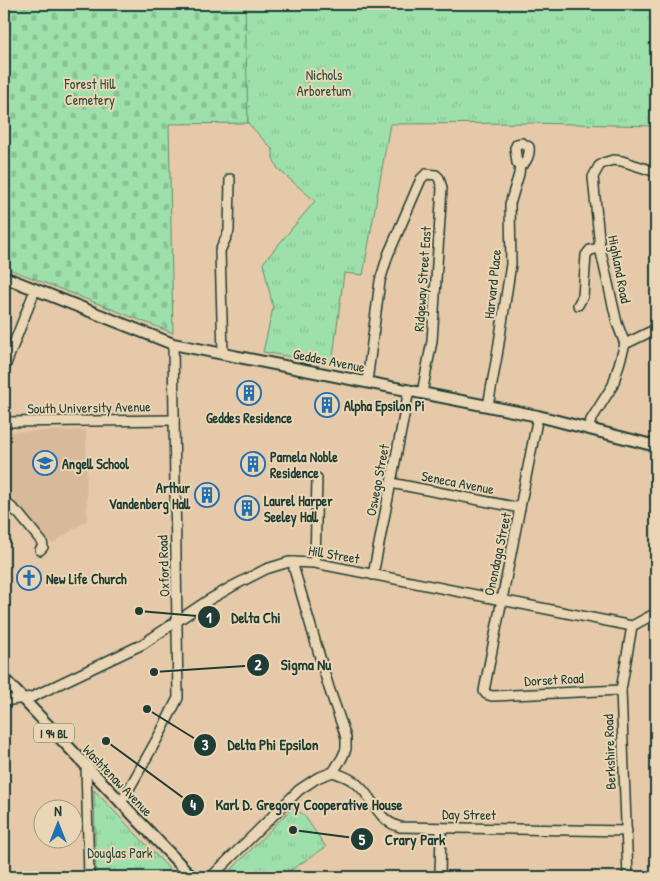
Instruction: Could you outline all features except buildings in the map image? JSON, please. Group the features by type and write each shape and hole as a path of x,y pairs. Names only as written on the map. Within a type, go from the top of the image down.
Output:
{"main road":[{"name":"Geddes Avenue","path":"4,277 173,344 538,416 656,446"},
{"name":"Washtenaw Avenue","path":"4,679 192,877"}],"street":[{"name":"Highland Road","path":"626,344 617,323 600,248 593,181 596,170 603,163 617,160 656,172"},
{"name":"Harvard Place","path":"488,406 498,356 511,264 510,204 520,165"},
{"name":"Ridgeway Street East","path":"367,382 380,281 388,255 421,178 426,174 436,174 440,178 442,188 432,340 422,393"},
{"path":"222,353 220,251 230,225 230,179"},
{"path":"578,305 584,296 584,258 590,250 600,248"},
{"path":"4,369 35,290"},
{"path":"588,429 590,420 612,385 626,344 656,329"},
{"name":"Oxford Road","path":"120,803 161,732 178,698 173,344"},
{"name":"Oswego Street","path":"373,575 409,390"},
{"name":"Onondaga Street","path":"488,696 484,688 538,416"},
{"name":"South University Avenue","path":"4,422 174,420"},
{"path":"315,563 317,478"},
{"name":"Seneca Avenue","path":"391,483 520,508"},
{"path":"4,501 19,514 42,542 43,547 40,550"},
{"path":"211,877 299,790 317,778 333,772 346,749 346,738 329,688 294,569 294,562"},
{"name":"Hill Street","path":"4,700 32,697 143,644 207,601 250,577 266,569 294,562 315,563 632,626"},
{"path":"632,626 656,613"},
{"name":"Berkshire Road","path":"628,877 621,690 632,626"},
{"name":"Dorset Road","path":"488,696 621,690"},
{"path":"86,766 89,877"},
{"name":"Day Street","path":"333,772 357,784 367,794 382,817 393,825 400,827 626,831"},
{"path":"440,877 441,828"}],"shaded area":[{"name":"Angell School","path":"86,430 87,520 52,544 25,512 4,494 4,432"}],"green space":[{"name":"Forest Hill Cemetery","path":"4,4 247,4 248,123 169,124 173,333 4,267"},
{"name":"Nichols Arboretum","path":"245,4 656,4 656,126 530,123 390,124 363,275 344,273 332,364 263,352 273,308 263,263 315,201 278,169 273,158 273,150 248,123"},
{"name":"Douglas Park","path":"94,790 177,877 96,877"},
{"path":"292,808 303,814 326,847 280,877 224,877"}],"place":[{"name":"Geddes Residence","path":"249,393"},
{"name":"Alpha Epsilon Pi","path":"327,405"},
{"name":"Angell School","path":"45,463"},
{"name":"Pamela Noble Residence","path":"253,464"},
{"name":"Arthur Vandenberg Hall","path":"207,495"},
{"name":"Laurel Harper Seeley Hall","path":"247,508"},
{"name":"New Life Church","path":"29,578"},
{"name":"Delta Chi","path":"139,611"},
{"name":"Sigma Nu","path":"154,672"},
{"name":"Delta Phi Epsilon","path":"147,709"},
{"name":"Karl D. Gregory Cooperative House","path":"106,741"},
{"name":"Crary Park","path":"293,830"}]}
